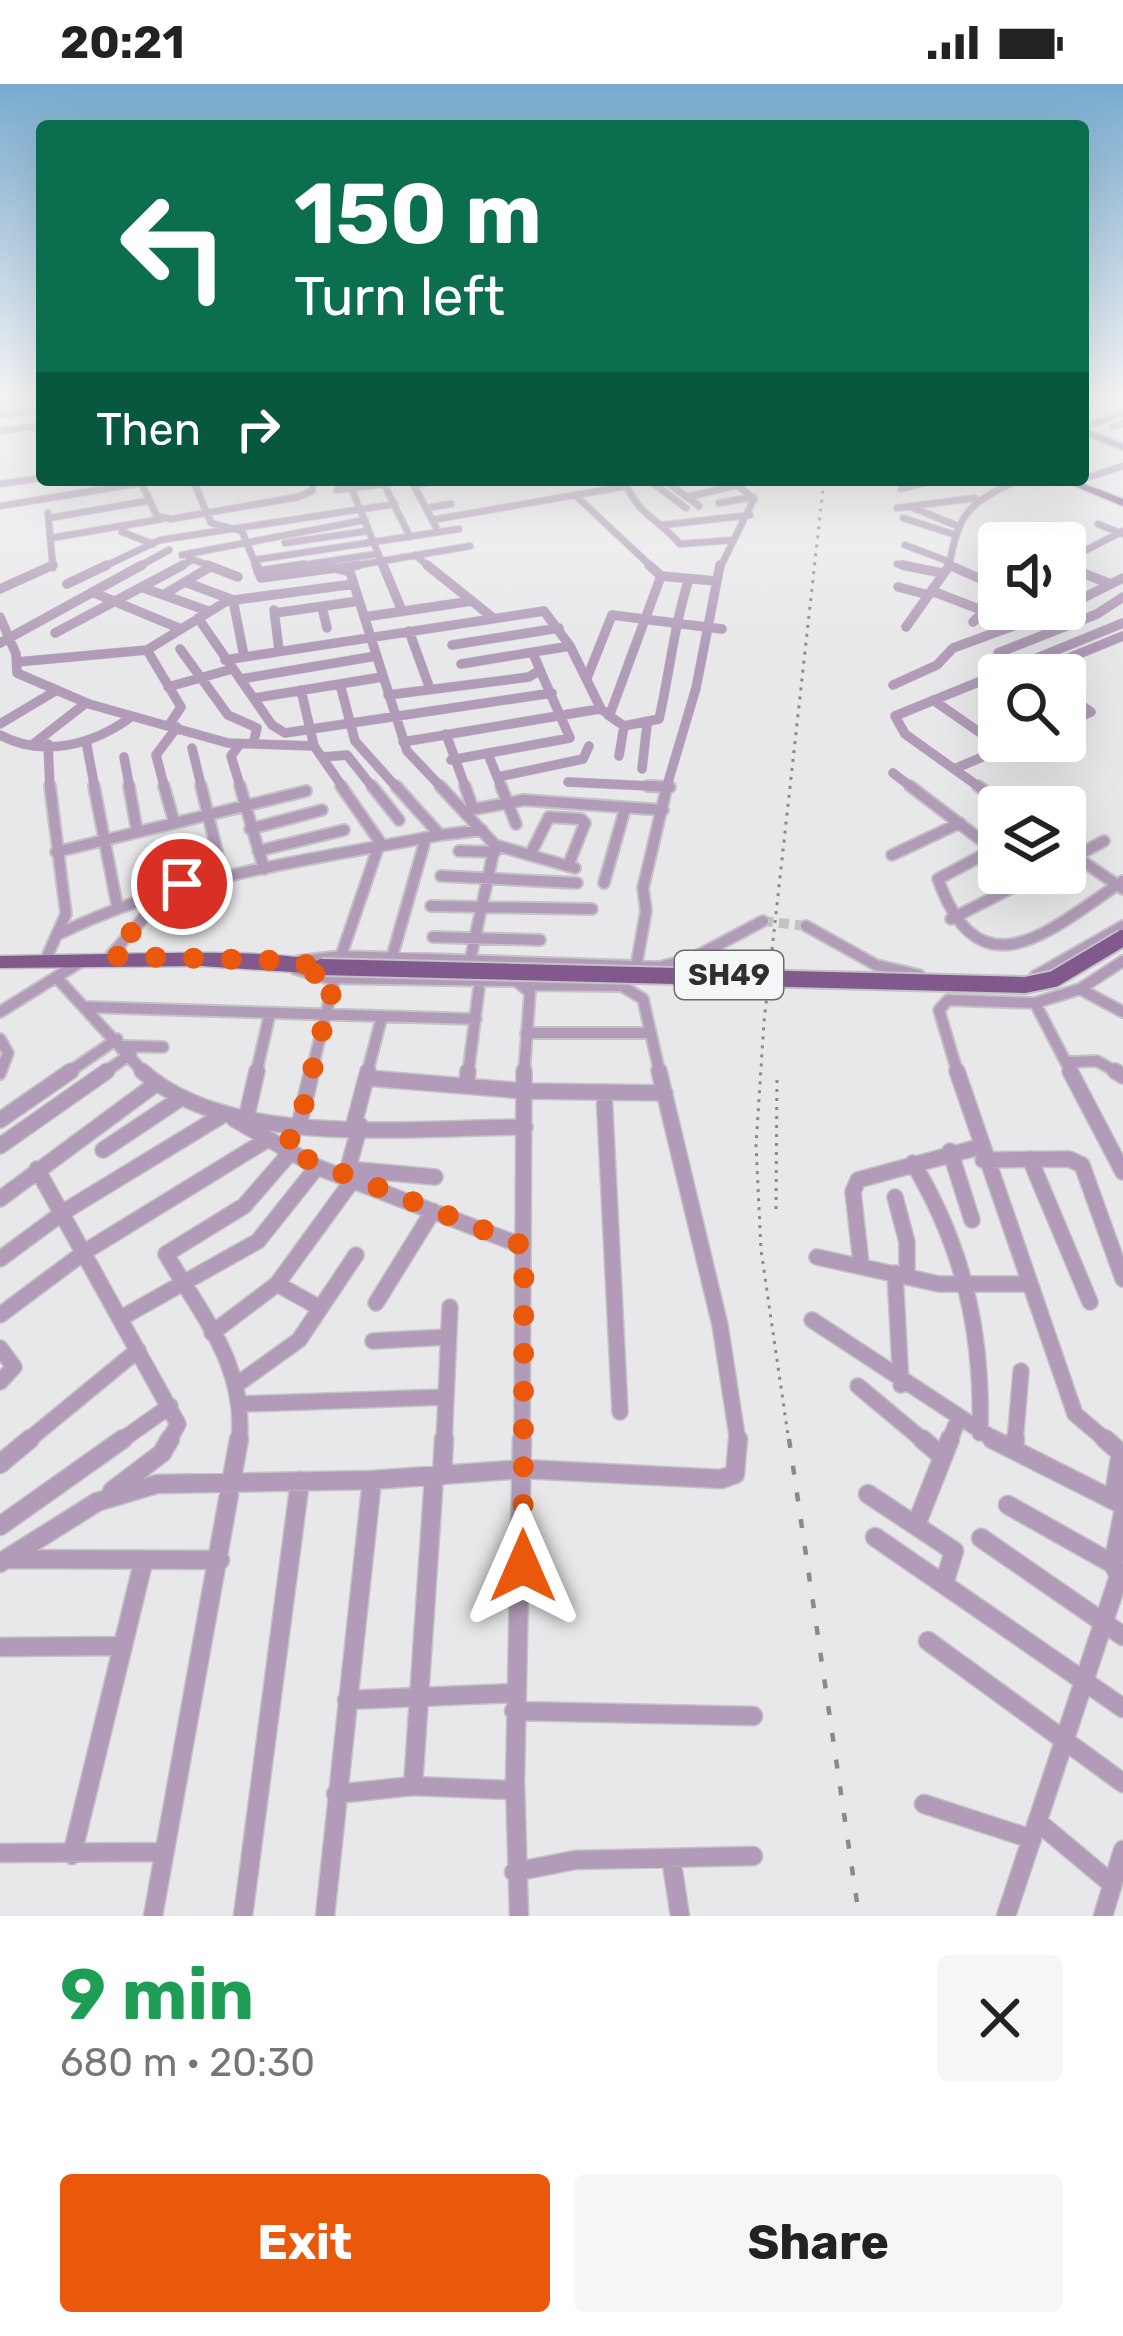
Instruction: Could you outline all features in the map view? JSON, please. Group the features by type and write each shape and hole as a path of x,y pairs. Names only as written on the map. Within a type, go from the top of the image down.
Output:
{"main road":[{"path":"1089,486 1123,501"},
{"name":"SH49","path":"86,960 105,966 1025,985 1054,979 1123,938"},
{"name":"SH49","path":"0,962 111,956 312,968"}],"street":[{"path":"43,486 45,499"},
{"path":"0,506 118,486"},
{"path":"141,486 147,501 164,519"},
{"path":"195,486 214,525 241,530 258,572 271,580 380,558"},
{"path":"51,538 304,495 313,486"},
{"path":"349,486 402,611"},
{"path":"385,486 410,537"},
{"path":"413,486 439,532"},
{"path":"432,520 610,486"},
{"path":"629,486 638,510 663,525 680,544 734,540"},
{"path":"657,486 686,508"},
{"path":"673,486 699,506"},
{"path":"687,496 724,486"},
{"path":"739,486 753,497"},
{"path":"901,489 912,486"},
{"path":"897,508 976,498 1003,486"},
{"path":"575,494 664,576 716,581"},
{"path":"719,503 753,497"},
{"path":"637,967 646,911 643,888 716,581 750,515 753,497"},
{"path":"906,627 945,570 958,514 976,498"},
{"path":"0,589 53,568 48,515 147,501"},
{"path":"67,584 151,543 360,509 452,504"},
{"path":"908,506 956,530"},
{"path":"663,525 750,515"},
{"path":"903,518 956,530"},
{"path":"55,632 187,558 364,520"},
{"path":"1098,524 1122,533"},
{"path":"125,526 122,532 238,577"},
{"path":"254,560 459,529"},
{"path":"285,543 368,531"},
{"path":"1086,553 1122,533"},
{"path":"905,545 945,570"},
{"path":"258,572 470,547"},
{"path":"5,641 169,550"},
{"path":"416,556 492,617"},
{"path":"605,712 669,561"},
{"path":"164,595 210,567"},
{"path":"896,567 945,570 978,580"},
{"path":"341,568 350,572 403,742 440,787 468,810 495,849 470,961"},
{"path":"1086,574 1109,584"},
{"path":"1086,596 1123,578"},
{"path":"168,687 201,678 244,656 544,611 571,646 605,712 624,726 647,725 659,719 666,701 674,623 689,579"},
{"path":"184,582 233,600"},
{"path":"0,664 17,658 147,650 233,600 354,584"},
{"path":"141,587 203,615 228,665 275,728 312,730 552,693"},
{"path":"898,587 984,610 974,622"},
{"path":"92,592 181,628"},
{"path":"272,595 280,650"},
{"path":"1001,654 998,652 1118,605 1123,597"},
{"path":"233,600 244,656"},
{"path":"364,617 472,601"},
{"path":"275,613 359,602"},
{"path":"322,607 327,628"},
{"path":"586,678 609,617 722,628"},
{"path":"45,618 55,632 58,656"},
{"path":"0,620 19,674 86,703 246,744 314,746"},
{"path":"1043,654 1123,623"},
{"path":"444,626 477,704"},
{"path":"452,645 559,628"},
{"path":"893,685 937,665 953,648 996,630"},
{"path":"409,631 430,689"},
{"path":"1081,654 1123,636"},
{"path":"461,664 571,646"},
{"path":"180,649 236,720 257,728 231,759 264,869"},
{"path":"147,650 181,707 156,755 173,822"},
{"path":"451,760 567,740 563,714 533,653"},
{"path":"241,680 376,656"},
{"path":"388,695 530,677 540,670"},
{"path":"255,698 382,677"},
{"path":"978,681 900,712 895,724 980,786"},
{"path":"340,684 355,741 440,836"},
{"path":"0,724 57,690"},
{"path":"301,690 314,746 380,846"},
{"path":"933,700 978,731"},
{"path":"32,746 86,703"},
{"path":"403,742 563,714 605,712"},
{"path":"3,742 32,746 86,741 108,735 131,717"},
{"path":"200,732 236,720"},
{"path":"642,769 647,725"},
{"path":"619,756 624,726"},
{"path":"446,734 468,810"},
{"path":"86,741 117,905"},
{"path":"45,961 66,914 47,744"},
{"path":"498,776 584,759 589,746"},
{"path":"192,748 223,876"},
{"path":"323,757 347,754 399,820"},
{"path":"488,754 516,824"},
{"path":"124,757 137,831"},
{"path":"954,769 978,758"},
{"path":"893,773 978,837"},
{"path":"440,787 461,782"},
{"path":"568,782 670,787"},
{"path":"591,805 597,783"},
{"path":"604,883 633,785"},
{"path":"56,852 306,791"},
{"path":"468,810 508,801 663,810"},
{"path":"250,829 322,810"},
{"path":"532,853 549,817 581,819 574,872"},
{"path":"892,855 960,823"},
{"path":"258,851 344,830"},
{"path":"61,933 159,890 482,830"},
{"path":"392,957 425,841"},
{"path":"1086,847 1104,841"},
{"path":"341,956 380,846"},
{"path":"459,851 532,853 574,872"},
{"path":"978,860 938,879 952,920 969,940 1023,944 1121,885 1086,862"},
{"path":"441,876 574,872"},
{"path":"111,956 154,906 159,890"},
{"path":"952,920 998,894"},
{"path":"430,906 592,909"},
{"path":"312,968 341,956 637,967 687,961 763,920"},
{"path":"806,926 892,971 998,979 1044,974 1123,926"},
{"path":"434,938 540,940"},
{"path":"0,1012 86,960"},
{"path":"1006,1916 1119,1576 1113,1564 1121,1453 1075,1414 981,1153 940,1006 953,1000 1035,1003 1080,989 1123,961"},
{"path":"97,1502 158,1484 372,1480 523,1469 644,1471 721,1479 739,1467 723,1342 643,999 631,987 526,985 312,968"},
{"path":"153,1916 235,1480 243,1404 239,1383 166,1254 244,1206 287,1152 328,1015 312,968"},
{"path":"58,980 178,1100 233,1118 525,1127"},
{"path":"467,1082 480,980"},
{"path":"519,1916 511,1790 523,1469 530,992 526,985"},
{"path":"1080,989 1123,1012"},
{"path":"1035,1003 1070,1062 1123,1172"},
{"path":"87,1007 476,1019"},
{"path":"0,1259 65,1211 233,1118 270,1013"},
{"path":"212,1333 278,1284 348,1176 382,1016"},
{"path":"526,1033 649,1034"},
{"path":"0,1039 8,1053 0,1075"},
{"path":"0,1146 124,1047"},
{"path":"0,1120 124,1047 163,1047"},
{"path":"1070,1062 1097,1061 1123,1076"},
{"path":"368,1078 467,1082 525,1091 665,1093"},
{"path":"0,1198 157,1083"},
{"path":"604,1092 620,1412"},
{"path":"103,1150 178,1100"},
{"path":"233,1118 265,1141 317,1167 524,1246"},
{"path":"0,1315 86,1251 265,1141"},
{"path":"950,1151 973,1220"},
{"path":"861,1263 854,1185 863,1176 950,1151 1076,1160 1082,1165 1123,1279"},
{"path":"1030,1159 1090,1302"},
{"path":"913,1163 955,1235 983,1366 980,1433"},
{"path":"122,1318 258,1240 317,1167"},
{"path":"3,1561 97,1502 172,1443 178,1424 65,1211 37,1169"},
{"path":"348,1176 435,1177"},
{"path":"895,1197 907,1242 901,1275 901,1385"},
{"path":"376,1303 433,1211"},
{"path":"239,1383 299,1340 356,1255"},
{"path":"817,1257 967,1285 1027,1284"},
{"path":"278,1284 320,1308"},
{"path":"413,1786 450,1306"},
{"path":"812,1320 958,1420 1120,1506"},
{"path":"373,1340 448,1337"},
{"path":"0,1348 14,1366 0,1382"},
{"path":"0,1464 138,1350"},
{"path":"1014,1450 1021,1372"},
{"path":"858,1386 943,1457"},
{"path":"243,1404 446,1397"},
{"path":"0,1526 170,1406"},
{"path":"916,1525 958,1420"},
{"path":"325,1916 372,1480"},
{"path":"243,1916 300,1481"},
{"path":"868,1494 954,1551 944,1584"},
{"path":"1008,1505 1113,1564"},
{"path":"875,1537 1123,1708"},
{"path":"981,1538 1123,1636"},
{"path":"3,1561 220,1560"},
{"path":"72,1855 143,1563"},
{"path":"928,1641 1123,1783"},
{"path":"0,1647 123,1646"},
{"path":"347,1700 421,1696 753,1716"},
{"path":"336,1794 413,1786 511,1790"},
{"path":"924,1804 1035,1830 1109,1905"},
{"path":"1109,1905 1123,1850"},
{"path":"0,1853 163,1852"},
{"path":"514,1872 575,1860 753,1856"},
{"path":"671,1858 680,1916"}],"tunnel":[{"path":"763,921 806,926"}],"railway":[{"path":"789,1442 761,1250 756,1145 764,1022 823,486"},
{"path":"776,1209 777,1077"},
{"path":"789,1439 859,1916"}],"route":[{"path":"182,884 159,890 154,906 111,956 299,961 309,966 295,969 335,978 300,1121 284,1150 345,1179 524,1246 520,1318 523,1566"}]}
